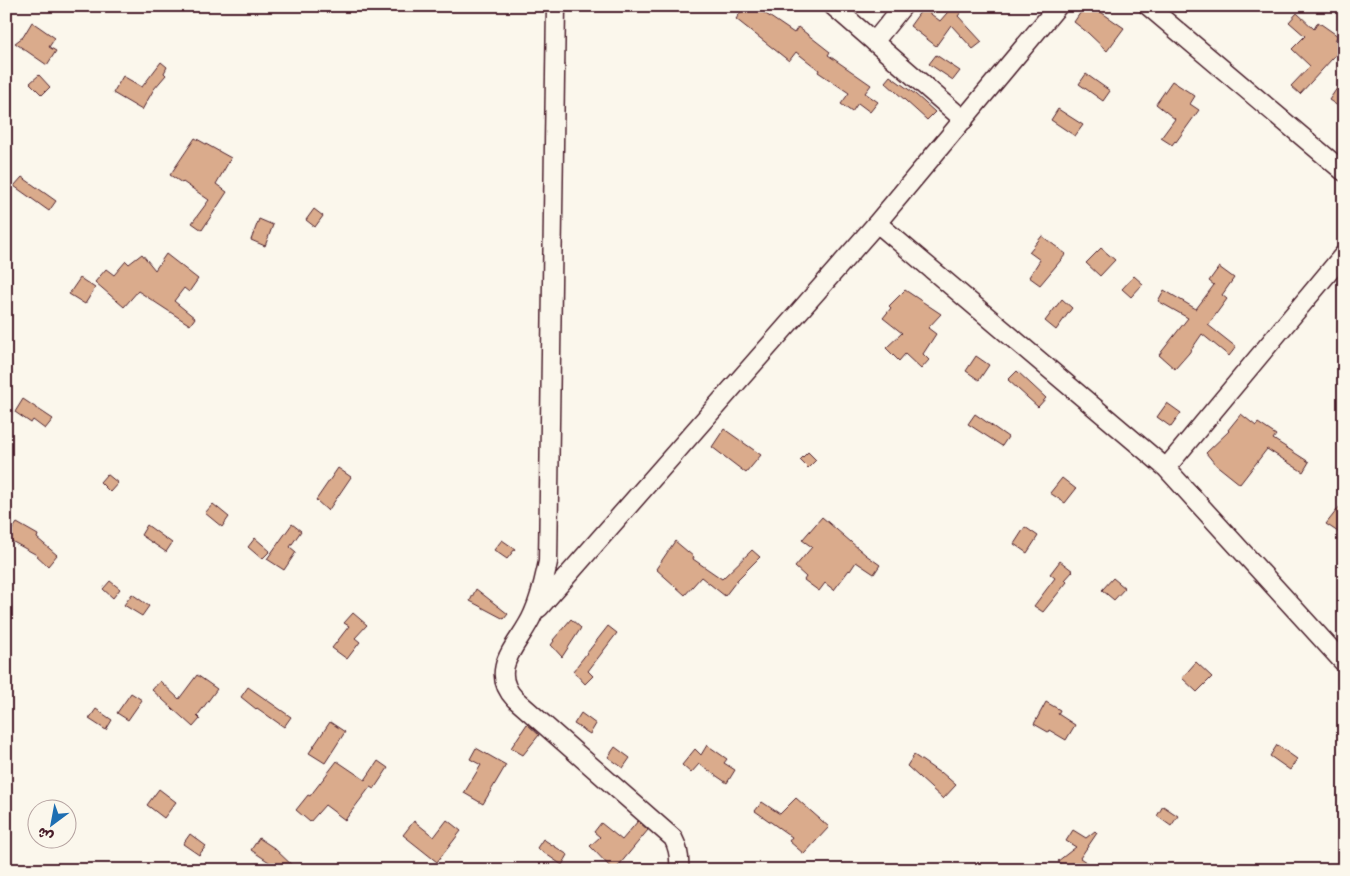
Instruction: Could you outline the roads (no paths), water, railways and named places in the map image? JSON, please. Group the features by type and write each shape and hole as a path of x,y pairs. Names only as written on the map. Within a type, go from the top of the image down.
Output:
{"street":[{"path":"556,6 548,562 542,589 533,614 505,663 503,678 505,686 515,699 673,838 679,853 679,870"},
{"path":"833,6 964,120"},
{"path":"874,42 902,6"},
{"path":"533,614 877,223 1058,6"},
{"path":"1148,6 1344,172"},
{"path":"877,223 1166,468 1343,662"},
{"path":"1166,468 1344,254"}]}
